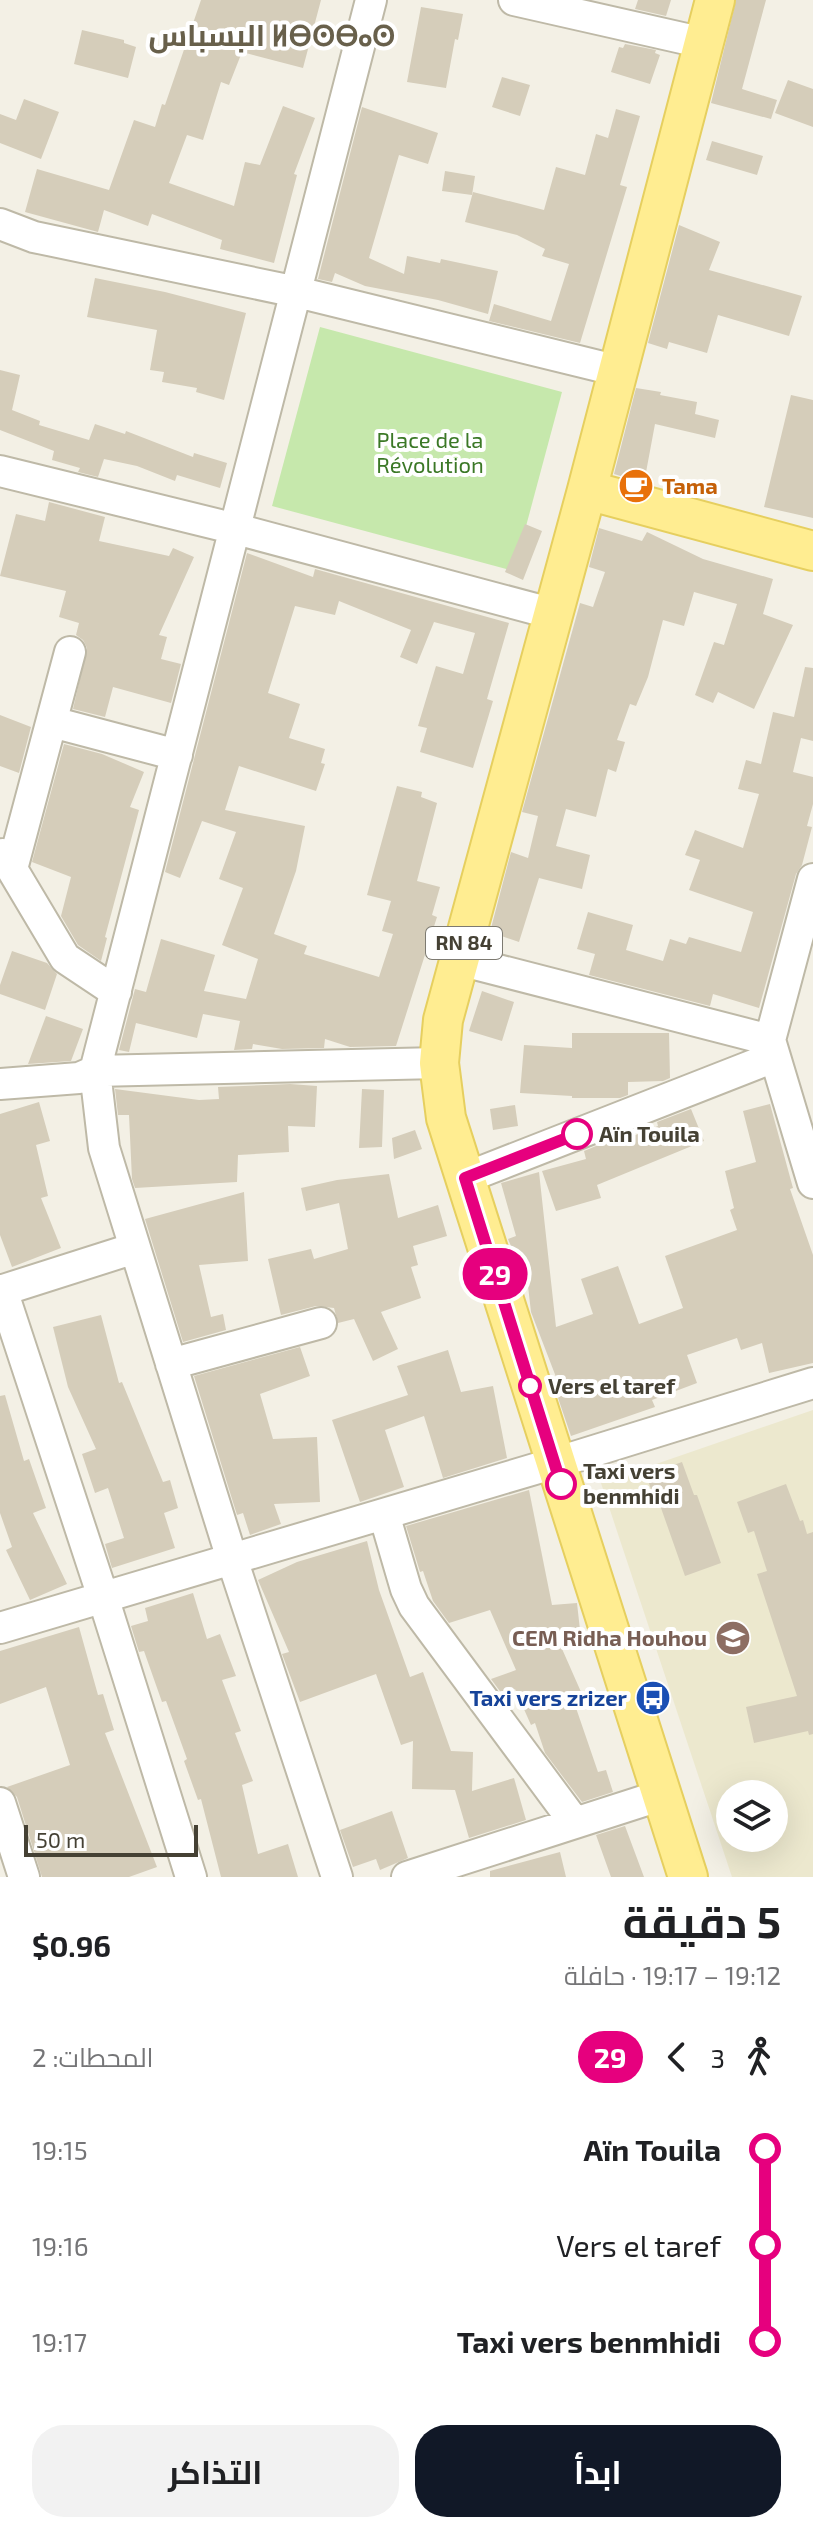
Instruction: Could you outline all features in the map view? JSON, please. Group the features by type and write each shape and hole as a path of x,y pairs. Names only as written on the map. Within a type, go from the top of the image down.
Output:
{"main road":[{"name":"RN 84","path":"688,1877 446,1118 439,1063 443,1020 619,371 715,0"},
{"path":"587,490 813,551"}],"street":[{"path":"337,1877 232,1559 104,1148 95,1071 371,0"},
{"path":"514,0 704,43"},
{"path":"0,224 34,237 297,292 619,371"},
{"path":"0,471 236,529 554,614"},
{"path":"70,652 52,722 6,859 65,958 116,992"},
{"path":"52,722 177,755"},
{"path":"812,890 772,1049 813,1183"},
{"path":"459,960 772,1049"},
{"path":"465,1178 772,1049"},
{"path":"0,1084 79,1078 95,1071 439,1063"},
{"path":"135,1248 1,1291 103,1597 191,1877"},
{"path":"171,1364 321,1323"},
{"path":"0,1628 813,1383"},
{"path":"384,1514 414,1606 575,1823"},
{"path":"407,1877 662,1795"},
{"path":"0,1803 24,1877"}],"shaded area":[{"name":"CEM Ridha Houhou","path":"813,1410 813,1877 732,1877 724,1852 788,1852 788,1780 716,1780 716,1829 601,1483"}],"green space":[{"name":"Place de la Révolution","path":"320,327 562,392 514,571 272,506"}],"building":[{"path":"201,0 321,0 303,68 242,52 229,85 221,82 203,140 187,135 169,183 234,206 245,162 260,165 283,106 315,118 294,174 297,175 274,263 220,249 222,240 152,214 148,226 104,210 98,232 25,212 37,169 109,190 134,120 155,127"},
{"path":"638,0 671,0 666,16 635,9"},
{"path":"736,0 766,0 742,89 777,100 771,119 711,103"},
{"path":"421,7 463,14 446,88 407,82"},
{"path":"82,30 124,40 124,43 136,47 128,78 74,64"},
{"path":"625,44 656,50 655,53 660,55 650,84 611,72 619,47 623,48"},
{"path":"502,77 530,85 520,116 492,107"},
{"path":"788,80 813,89 813,127 775,113"},
{"path":"24,99 59,112 41,159 0,143 0,114 16,120"},
{"path":"362,107 438,133 428,164 399,155 369,258 404,274 407,256 440,263 441,259 498,271 488,314 438,300 365,286 335,273 332,282 318,279"},
{"path":"616,109 640,116 620,185 627,187 580,343 489,321 494,304 551,321 569,264 542,256 545,249 517,235 465,222 473,192 544,210 556,167 585,175 596,134 608,138"},
{"path":"712,141 763,156 757,175 706,160"},
{"path":"445,171 475,176 472,195 442,191"},
{"path":"679,225 720,242 709,270 802,296 789,336 718,315 707,353 669,342 667,349 648,343"},
{"path":"95,278 246,313 224,400 196,392 197,388 162,382 164,372 150,370 157,330 87,317"},
{"path":"0,370 20,375 12,410 40,421 39,425 89,440 95,424 125,434 126,431 193,457 194,453 227,463 220,488 177,475 175,481 137,466 104,459 98,477 52,460 54,451 0,430"},
{"path":"636,388 697,402 695,414 719,420 715,438 655,424 644,483 614,474"},
{"path":"791,395 813,400 813,518 764,507"},
{"path":"49,502 105,517 99,541 169,556 173,548 194,557 159,635 167,637 161,659 181,664 171,703 113,687 105,717 73,709 87,648 76,635 79,623 59,617 66,591 0,576 16,514 45,521"},
{"path":"525,524 542,531 523,580 505,572"},
{"path":"599,528 642,541 647,532 703,559 773,579 763,614 793,625 754,709 718,692 713,703 695,695 714,642 724,645 737,604 694,592 684,626 663,620 648,677 636,706 630,704 617,740 625,742 616,772 608,769 596,817 566,809 556,846 590,855 582,889 539,878 519,942 490,932 511,852 528,858 538,816 522,812 580,603 593,607 605,572 589,567"},
{"path":"247,553 313,577 315,569 509,623 487,699 493,701 473,768 420,752 427,728 418,726 436,666 463,674 475,633 434,622 417,664 400,657 411,630 339,601 335,615 295,606 268,693 300,704 289,738 325,749 321,763 325,764 316,791 239,766 225,810 305,826 296,871 274,934 307,946 304,954 379,977 393,934 382,931 391,901 367,895 397,786 422,792 421,797 437,803 417,881 440,887 432,915 437,917 396,1046 350,1047 325,1039 324,1048 282,1049 253,1044 252,1049 234,1050 240,1021 203,1014 197,1038 136,1023 129,1052 119,1050 135,989 146,992 161,939 215,955 204,991 246,999 258,959 222,945 243,888 219,879 236,832 202,821 180,878 165,872"},
{"path":"805,667 813,668 813,741 801,738 793,772 813,777 813,804 807,826 812,827 759,1008 713,994 710,1006 589,975 595,954 577,949 588,912 633,925 626,950 663,961 670,939 686,944 689,937 741,952 753,912 689,890 700,860 685,855 695,830 743,848 759,794 738,789 746,760 761,764 773,712 794,717"},
{"path":"0,715 31,727 19,773 0,766"},
{"path":"64,744 102,754 144,772 130,807 139,810 101,961 78,945 61,916 71,877 32,862"},
{"path":"12,951 47,963 57,974 45,1010 0,994 0,985"},
{"path":"482,991 514,1002 502,1041 469,1031"},
{"path":"46,1016 83,1029 71,1061 28,1064"},
{"path":"572,1033 669,1033 670,1078 628,1082 628,1095 620,1098 520,1093 524,1045 572,1048"},
{"path":"317,1086 315,1127 288,1126 289,1152 238,1155 237,1182 135,1188 129,1115 118,1115 115,1089 199,1100 219,1099 218,1087"},
{"path":"362,1089 384,1090 382,1147 359,1148"},
{"path":"39,1102 50,1141 36,1145 48,1196 41,1198 61,1248 12,1267 0,1235 0,1114"},
{"path":"770,1104 793,1188 790,1189 813,1255 813,1363 769,1373 762,1343 741,1350 737,1338 687,1355 697,1383 652,1400 655,1407 571,1436 556,1392 561,1390 531,1312 528,1286 508,1239 516,1236 501,1183 539,1172 556,1327 593,1314 581,1279 618,1266 639,1324 683,1308 665,1256 737,1230 730,1210 734,1208 725,1171 756,1162 743,1111"},
{"path":"515,1105 518,1126 493,1130 490,1109"},
{"path":"691,1109 704,1141 597,1185 601,1198 556,1211 542,1171 586,1159 584,1151 613,1139 623,1137 623,1140"},
{"path":"415,1130 422,1149 394,1159 392,1138"},
{"path":"389,1174 398,1218 438,1205 447,1236 413,1246 418,1265 411,1267 421,1298 381,1312 398,1349 373,1361 354,1319 338,1323 334,1308 316,1306 281,1315 268,1259 311,1249 314,1259 348,1249 339,1203 306,1211 301,1188"},
{"path":"244,1192 248,1261 199,1265 211,1317 223,1314 226,1330 183,1342 145,1219"},
{"path":"101,1315 119,1383 122,1382 163,1482 170,1480 178,1508 164,1513 175,1548 112,1568 105,1544 124,1538 108,1488 95,1493 82,1454 96,1449 68,1387 53,1327"},
{"path":"300,1347 310,1376 260,1394 273,1439 317,1437 320,1502 274,1504 281,1524 250,1535 243,1513 237,1515 194,1376"},
{"path":"448,1350 461,1392 493,1386 507,1458 443,1478 424,1416 385,1430 404,1487 360,1502 332,1420 408,1395 397,1366"},
{"path":"5,1395 24,1461 29,1459 46,1508 33,1513 67,1584 30,1600 6,1550 12,1547 0,1513 0,1396"},
{"path":"682,1462 721,1563 685,1576 655,1491 652,1492 646,1475"},
{"path":"786,1484 807,1534 813,1532 813,1734 809,1735 808,1731 754,1743 746,1707 797,1696 757,1574 767,1571 754,1531 748,1533 737,1502"},
{"path":"529,1490 552,1605 577,1603 581,1639 559,1642 585,1701 575,1705 598,1772 606,1770 613,1792 582,1802 545,1753 535,1723 531,1725 515,1689 502,1694 491,1679 516,1670 490,1610 449,1623 433,1601 423,1571 420,1572 406,1526"},
{"path":"367,1541 379,1590 410,1677 423,1672 451,1751 473,1752 472,1791 514,1778 526,1820 469,1838 455,1790 412,1789 413,1741 401,1745 376,1674 300,1702 282,1654 289,1652 258,1580 297,1562"},
{"path":"193,1593 207,1639 220,1634 236,1676 222,1680 241,1731 235,1733 253,1781 242,1785 258,1854 288,1844 298,1877 221,1877 201,1799 198,1800 184,1761 187,1759 166,1701 162,1702 144,1651 139,1652 131,1626 148,1621 145,1608"},
{"path":"79,1627 98,1695 103,1694 114,1730 105,1733 157,1867 129,1877 42,1877 17,1797 7,1787 70,1765 46,1687 0,1704 0,1651"},
{"path":"392,1811 408,1858 380,1870 376,1859 353,1867 340,1830"},
{"path":"625,1826 644,1877 611,1877 596,1835"},
{"path":"560,1852 566,1877 490,1877 490,1871"}],"bus line":[{"name":"29","path":"561,1484 465,1178 577,1134"}],"place":[{"name":"Tama","path":"636,486"},
{"name":"Aïn Touila","path":"577,1134"},
{"name":"Vers el taref","path":"530,1386"},
{"name":"Taxi vers benmhidi","path":"561,1484"},
{"name":"CEM Ridha Houhou","path":"733,1638"},
{"name":"Taxi vers zrizer","path":"653,1698"}],"district":[{"name":"البسباس ⵍⴱⵙⴱⴰⵙ","path":"272,36"}]}
